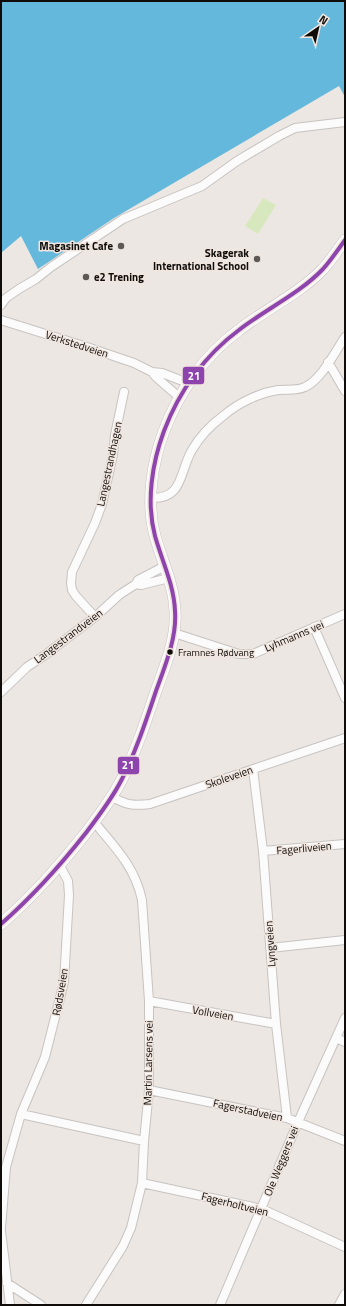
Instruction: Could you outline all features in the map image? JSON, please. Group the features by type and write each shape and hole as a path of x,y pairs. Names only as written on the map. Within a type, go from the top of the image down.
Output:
{"main road":[{"path":"1,924 32,896 60,866 112,797 140,739 159,684 174,633 176,613 169,578 153,525 151,498 156,456 164,430 180,397 188,383 218,347 238,330 307,283 323,269 345,240"}],"street":[{"path":"1,305 6,298 123,219 202,186 238,161 279,136 295,128 345,122"},
{"name":"Verkstedveien","path":"1,320 114,356 152,372 162,373 188,383"},
{"path":"151,498 164,497 174,492 192,451 203,434 223,415 244,402 268,392 306,387 317,378 345,337"},
{"path":"328,362 345,391"},
{"name":"Verkstedveien","path":"152,372 180,397"},
{"name":"Langestrandhagen","path":"95,617 72,590 72,572 92,530 102,504 113,455 115,435 124,392"},
{"name":"Langestrandveien","path":"1,692 27,667 95,617 119,595 136,584 138,580 152,571 165,566"},
{"name":"Langestrandveien","path":"136,584 141,585 169,578"},
{"name":"Lyhmanns vei","path":"174,633 239,654 253,654 345,614"},
{"path":"314,627 345,698"},
{"name":"Skoleveien","path":"112,797 124,804 135,806 150,804 345,738"},
{"name":"Lyngveien","path":"253,769 263,851 276,1024 287,1118"},
{"name":"Martin Larsens vei","path":"86,1305 123,1246 131,1228 142,1183 149,1090 149,1001 142,900 139,886 132,871 121,854 94,822"},
{"name":"Fagerliveien","path":"263,851 345,844"},
{"name":"Rødsveien","path":"1,1228 3,1167 21,1114 45,1057 64,982 69,895 68,881 60,866"},
{"path":"270,948 345,940"},
{"name":"Vollveien","path":"149,1001 276,1024"},
{"name":"Ole Weggers vei","path":"220,1305 298,1122 345,1018"},
{"path":"336,1038 345,1042"},
{"name":"Fagerstadveien","path":"149,1090 287,1118 345,1141"},
{"path":"21,1114 144,1142"},
{"name":"Fagerholtveien","path":"142,1183 262,1209 345,1247"},
{"path":"1,1231 10,1305"},
{"path":"7,1283 41,1305"},
{"path":"339,1305 345,1294"}],"green space":[{"path":"263,198 276,205 258,234 245,226"}],"water":[{"path":"1,1 345,1 345,97 339,86 114,218 38,269 21,236 1,253"}],"transit line":[{"name":"21","path":"1,924 24,903 55,870 105,808 122,779 145,725 172,642 175,621 174,601 170,582 152,523 151,496 156,456 164,431 177,402 194,375 215,351 239,330 314,278 326,266 345,240"}],"place":[{"name":"Magasinet Cafe","path":"121,246"},
{"name":"Skagerak International School","path":"257,259"},
{"name":"e2 Trening","path":"86,277"},
{"name":"Framnes Rødvang","path":"170,652"}]}
